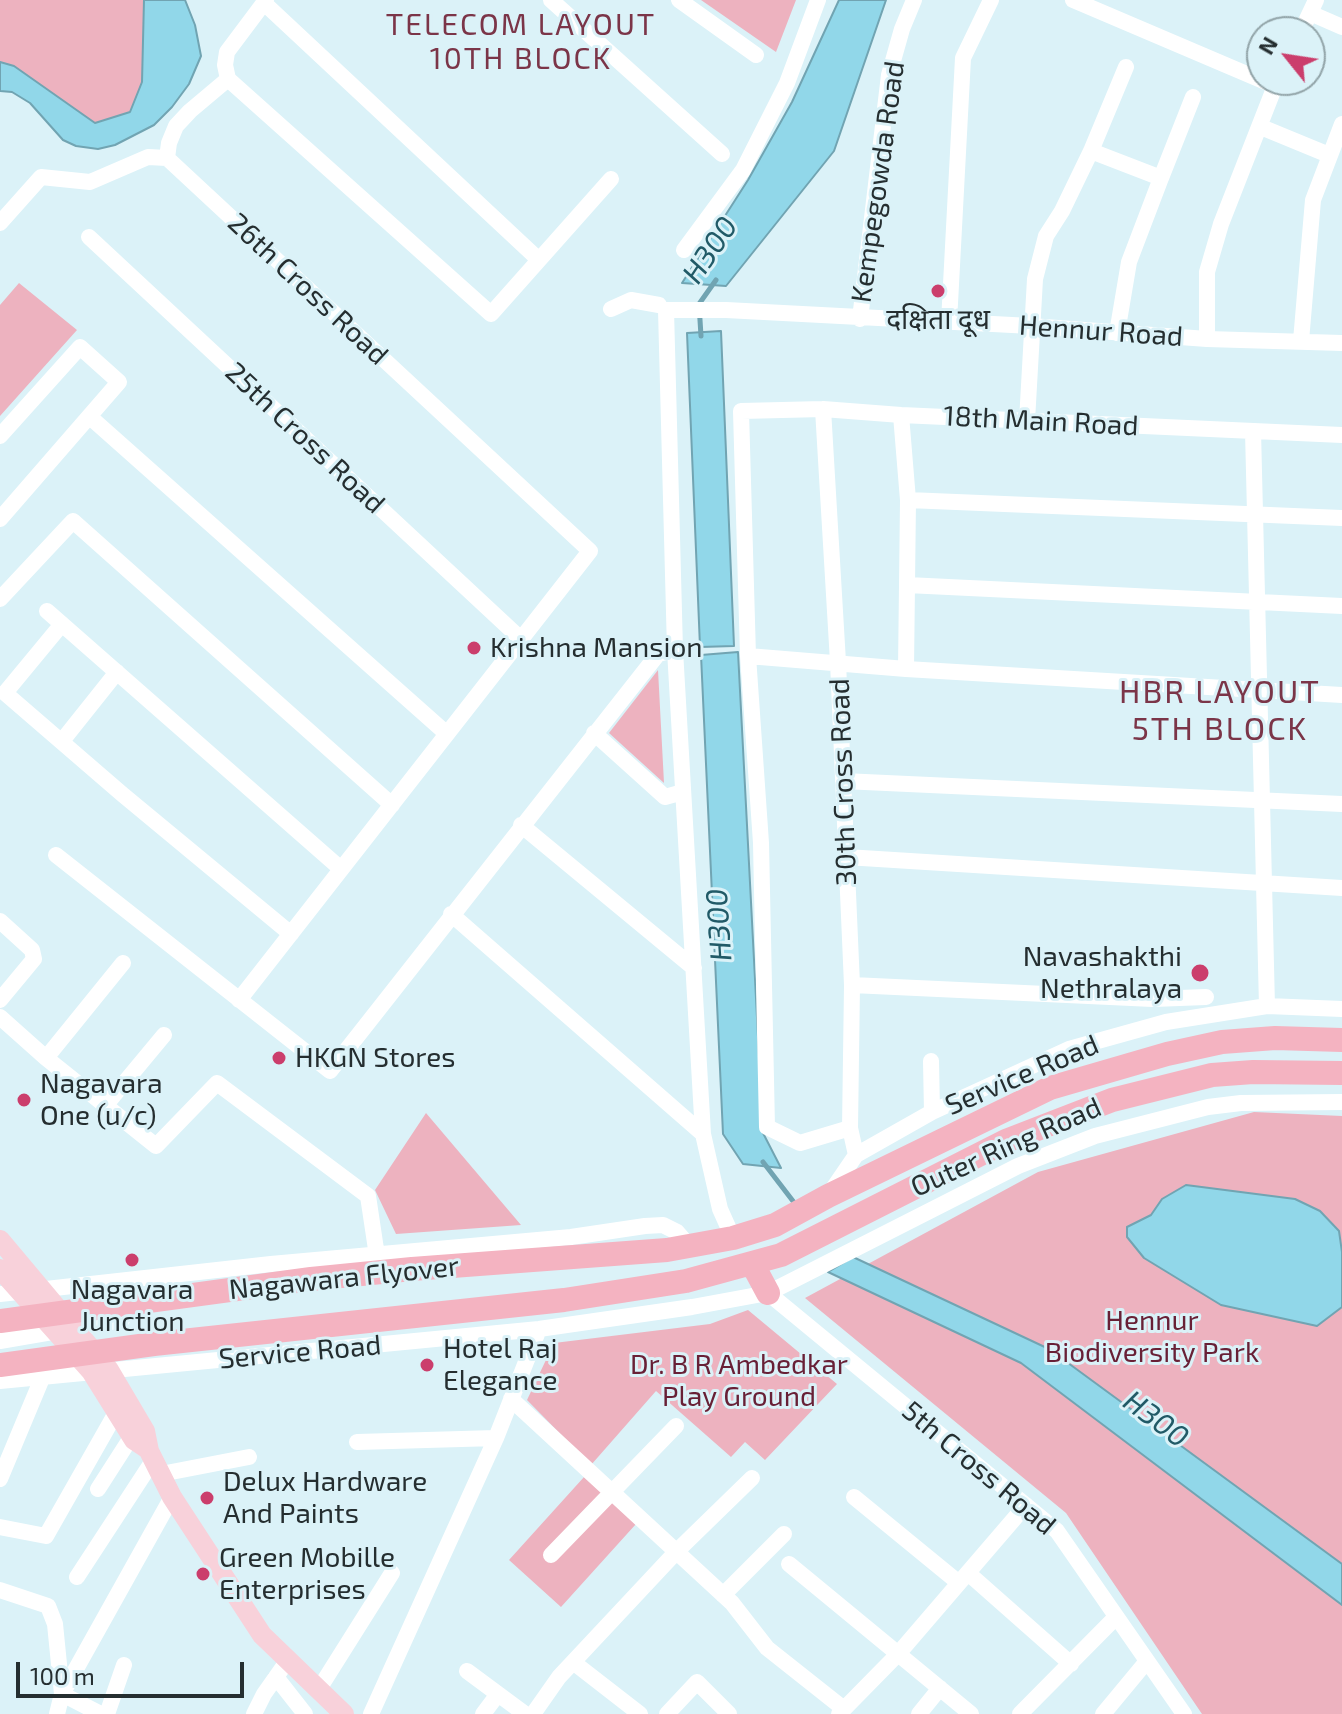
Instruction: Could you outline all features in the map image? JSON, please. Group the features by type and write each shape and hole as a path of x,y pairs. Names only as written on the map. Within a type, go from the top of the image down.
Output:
{"highway":[{"name":"Outer Ring Road","path":"690,1247 775,1225 1050,1088 1167,1054 1222,1042 1275,1038 1342,1040"},
{"name":"Outer Ring Road","path":"686,1281 781,1255 1006,1141 1112,1100 1212,1075 1342,1073"},
{"name":"Nagawara Flyover","path":"0,1321 311,1279 690,1247"},
{"path":"753,1265 768,1293"},
{"name":"Nagawara Flyover","path":"0,1365 154,1344 564,1300 686,1281"}],"main road":[{"path":"0,1240 43,1288 65,1329 145,1431 154,1461 172,1497 262,1635 344,1714"},
{"path":"0,1269 10,1293 65,1329"},
{"path":"100,1370 117,1411 132,1436 154,1461"}],"street":[{"path":"551,0 722,154"},
{"path":"679,0 756,55"},
{"path":"684,250 743,170 787,83 818,0"},
{"name":"Kempegowda Road","path":"860,319 889,75 914,0"},
{"path":"949,322 963,58 991,0"},
{"path":"1073,0 1246,70"},
{"path":"538,259 265,2 227,52 225,65 228,79 491,314 611,179"},
{"path":"1313,6 1342,27"},
{"path":"1027,421 1035,279 1046,236 1062,211 1091,151 1126,67"},
{"path":"0,223 41,177 90,182 148,157 167,158 176,126 228,79"},
{"path":"1207,339 1207,272 1221,224 1272,96"},
{"path":"1117,333 1129,262 1193,97"},
{"path":"1301,341 1313,200 1342,124"},
{"path":"1261,127 1329,155"},
{"path":"1091,151 1161,178"},
{"name":"26th Cross Road","path":"167,158 590,551 522,640"},
{"name":"25th Cross Road","path":"89,237 522,640"},
{"path":"611,309 631,300 659,305"},
{"name":"Hennur Road","path":"675,650 666,310 726,310 1207,339 1342,343"},
{"path":"0,436 80,347 119,382 0,519"},
{"name":"18th Main Road","path":"748,656 741,411 823,409 1342,435"},
{"name":"30th Cross Road","path":"823,409 852,985 850,1128 856,1155"},
{"path":"901,415 908,500 906,669"},
{"path":"90,417 447,734"},
{"path":"1253,431 1267,1006"},
{"path":"908,500 1342,518"},
{"path":"0,599 73,521 392,805"},
{"path":"907,585 1342,606"},
{"path":"47,611 341,869"},
{"path":"62,624 5,693 291,934"},
{"path":"239,1000 522,640"},
{"path":"56,855 330,1071 658,654 675,650 703,1134 720,1209 733,1238"},
{"path":"850,1128 800,1143 767,1127 761,843 748,656 906,669 1342,695"},
{"path":"62,741 117,672"},
{"path":"594,733 665,797 683,792"},
{"path":"843,781 1342,804"},
{"path":"521,825 694,968"},
{"path":"846,857 1342,888"},
{"path":"451,914 703,1134"},
{"path":"0,921 32,950 34,959 0,1000"},
{"path":"46,1058 123,963"},
{"path":"852,985 1153,999 1206,997"},
{"path":"1153,999 1166,1022"},
{"name":"Service Road","path":"828,1196 856,1155 932,1112 1069,1049 1166,1022 1267,1006 1342,1009"},
{"path":"0,1017 156,1146 217,1083 368,1196 377,1256"},
{"path":"105,1106 164,1035"},
{"path":"931,1061 932,1112"},
{"name":"Service Road","path":"0,1381 539,1329 768,1293 1018,1166 1069,1145 1124,1127 1208,1107 1241,1103 1342,1102"},
{"path":"10,1293 663,1225 677,1232 690,1247"},
{"path":"112,1281 135,1367"},
{"name":"5th Cross Road","path":"768,1293 1057,1531 1184,1714"},
{"path":"0,1341 122,1320"},
{"path":"371,1714 496,1438 539,1329"},
{"path":"0,1479 43,1376"},
{"path":"511,1399 723,1595 767,1648 842,1711 898,1654 1026,1505"},
{"path":"0,1527 46,1536 117,1411"},
{"path":"551,1555 676,1426"},
{"path":"98,1489 132,1436"},
{"path":"357,1442 496,1438"},
{"path":"77,1577 154,1461 249,1457"},
{"path":"533,1714 559,1677 677,1551 752,1478"},
{"path":"57,1714 62,1694 172,1497"},
{"path":"854,1497 964,1578 1071,1664"},
{"path":"723,1595 784,1534"},
{"path":"789,1564 971,1714"},
{"path":"319,1689 392,1573"},
{"path":"1,1593 43,1603 51,1612 62,1694"},
{"path":"1020,1714 1115,1618"},
{"path":"254,1714 288,1660"},
{"path":"1103,1714 1147,1661"},
{"path":"573,1662 640,1714"},
{"path":"62,1694 104,1714 124,1665"},
{"path":"467,1671 525,1714"},
{"path":"276,1677 305,1714"},
{"path":"667,1714 697,1682 729,1714"},
{"path":"919,1714 940,1688"},
{"path":"483,1714 498,1694"}],"green space":[{"path":"0,0 144,0 142,82 130,112 95,123 14,66 0,62"},
{"path":"701,0 796,0 776,52"},
{"path":"19,283 77,330 0,416 0,305"},
{"path":"658,670 664,783 609,733"},
{"name":"Hennur Biodiversity Park","path":"1254,1112 1342,1116 1342,1714 1202,1714 1066,1513 805,1298 1038,1172"},
{"path":"426,1113 521,1225 396,1234 375,1190"},
{"name":"Dr. B R Ambedkar Play Ground","path":"748,1310 837,1384 765,1460 745,1442 731,1457 656,1391 591,1465 527,1400 554,1343 710,1324"},
{"path":"584,1477 636,1524 561,1607 509,1560"}],"water":[{"path":"144,0 185,0 195,25 201,56 189,84 154,125 115,145 98,149 76,146 63,140 30,103 12,92 0,91 0,62 14,66 95,123 130,112 142,82"},
{"path":"839,0 886,0 834,151 726,286 682,283 748,180 792,102"},
{"path":"721,331 734,646 700,647 687,333"},
{"path":"738,652 763,1133 781,1168 743,1164 723,1134 701,655"},
{"path":"1186,1185 1295,1199 1320,1211 1339,1231 1342,1307 1317,1326 1221,1305 1144,1258 1127,1237 1127,1227 1151,1215 1162,1199"},
{"path":"853,1257 1049,1349 1342,1564 1342,1605 1021,1363 828,1272"}],"waterway":[{"name":"H300","path":"701,336 699,304 716,280"},
{"name":"H300","path":"763,1162 796,1205"}],"place":[{"name":"दक्षिता दूध","path":"938,291"},
{"name":"Krishna Mansion","path":"474,648"},
{"name":"Navashakthi Nethralaya","path":"1200,973"},
{"name":"HKGN Stores","path":"279,1058"},
{"name":"Nagavara One (u/c)","path":"24,1100"},
{"name":"Nagavara Junction","path":"132,1260"},
{"name":"Hotel Raj Elegance","path":"427,1365"},
{"name":"Delux Hardware And Paints","path":"207,1498"},
{"name":"Green Mobille Enterprises","path":"203,1574"}],"district":[{"name":"TELECOM LAYOUT 10TH BLOCK","path":"521,42"},
{"name":"HBR LAYOUT 5TH BLOCK","path":"1220,710"}]}
